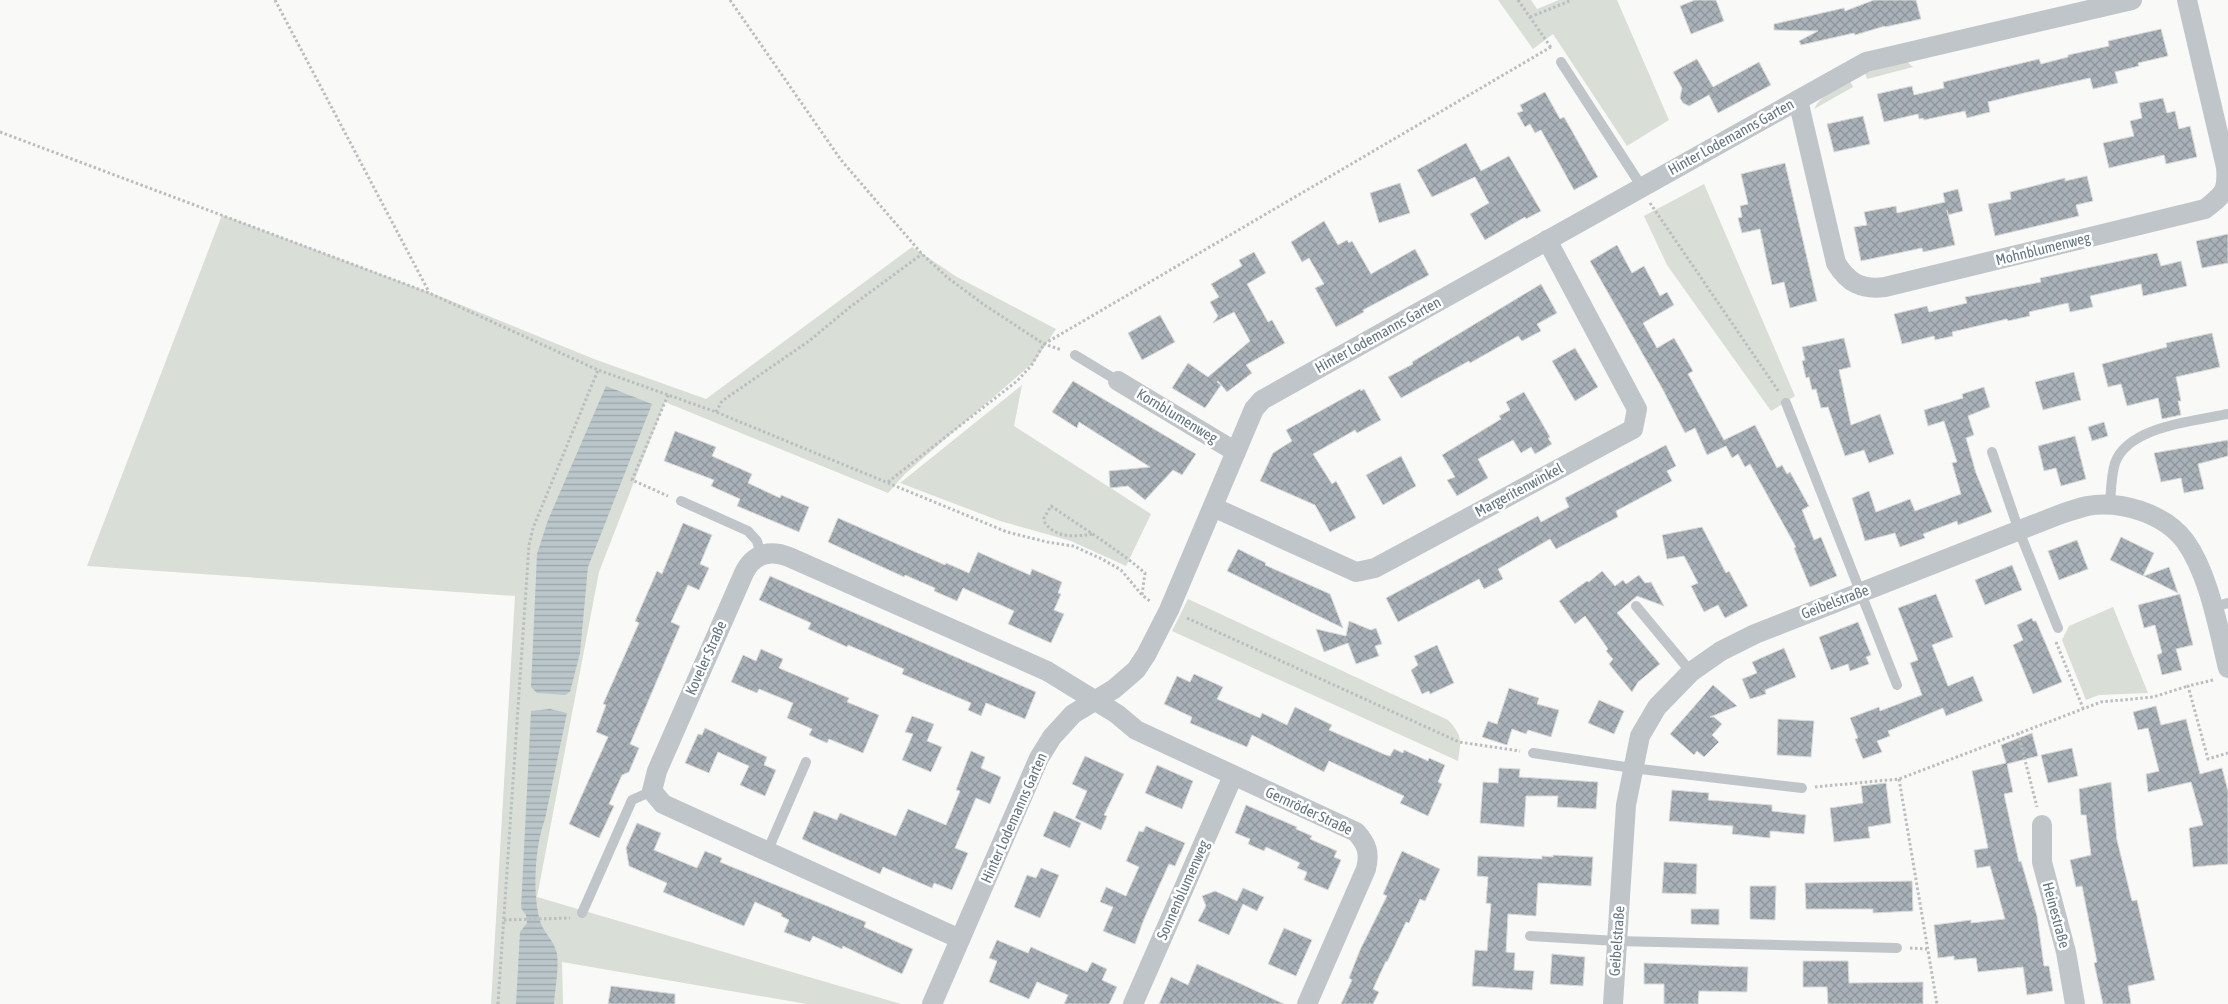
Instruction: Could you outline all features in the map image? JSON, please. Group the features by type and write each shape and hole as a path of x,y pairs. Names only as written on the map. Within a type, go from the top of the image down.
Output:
{"street":[{"name":"Hinter Lodemanns Garten","path":"932,1004 1039,758 1052,738 1073,714 1096,702 1114,689 1136,670 1146,655 1168,610 1254,408 1262,400 1547,240 1646,195 1798,100 1866,62 2132,0"},
{"name":"Mohnblumenweg","path":"1798,100 1836,263 1853,284 1863,287 1886,287 2205,209 2220,197 2227,184 2226,167 2187,0"},
{"name":"Margeritenwinkel","path":"1213,507 1356,572 1375,568 1633,429 1637,409 1547,240"},
{"name":"Kornblumenweg","path":"1118,381 1236,452"},
{"name":"Geibelstraße","path":"1613,1004 1626,806 1632,768 1640,736 1657,707 1691,672 1721,651 1755,634 2019,530 2087,506 2110,505 2141,511 2165,523 2184,540 2220,605 2224,673"},
{"path":"761,555 779,553 807,565 1047,671 1096,702"},
{"name":"Koveler Straße","path":"652,791 657,771 744,574 748,566 761,555"},
{"name":"Gernröder Straße","path":"1096,702 1117,714 1136,730 1356,832 1365,841 1369,856 1366,869 1307,1004"},
{"name":"Sonnenblumenweg","path":"1133,1004 1233,776"},
{"path":"652,791 663,804 960,939"},
{"name":"Heinestraße","path":"2042,825 2042,862 2066,952 2075,1004"}],"lane":[{"path":"1561,62 1646,195"},
{"path":"1075,355 1118,381"},
{"path":"1786,403 1897,686"},
{"path":"2110,505 2116,461 2134,440 2149,431 2228,414"},
{"path":"1992,452 2019,530 2058,628"},
{"path":"681,501 748,531 757,541 761,555"},
{"path":"1636,606 1691,672"},
{"path":"1533,753 1632,768 1802,788"},
{"path":"767,852 806,762"},
{"path":"582,913 632,800 652,791"},
{"path":"1530,936 1617,941 1897,948"}],"path":[{"path":"275,0 429,293"},
{"path":"730,0 841,160 922,254 948,278 1044,344 1075,355"},
{"path":"1518,0 1561,62"},
{"path":"1530,17 1572,0"},
{"path":"888,482 1017,381 1032,366 1044,344 1551,48"},
{"path":"0,132 429,293 598,370 716,412 1007,532 1073,546 1121,570 1142,595 1154,603"},
{"path":"1646,195 1786,403"},
{"path":"716,412 722,401 808,341 850,307 922,254"},
{"path":"498,1004 528,544 598,370"},
{"path":"668,395 632,480 681,501"},
{"path":"1092,534 1076,536 1054,532 1045,523 1044,518 1051,506 1092,534 1129,560 1145,573 1142,595"},
{"path":"1184,617 1460,742 1533,753"},
{"path":"2058,628 2056,645 2083,708"},
{"path":"1802,788 1899,779 2101,702 2153,697 2224,673"},
{"path":"2188,686 2208,759 2228,753"},
{"path":"2018,733 2035,800"},
{"path":"1899,779 1937,1004"},
{"path":"504,920 576,918 582,913"}],"shaded area":[{"path":"1498,0 1531,0 1537,9 1559,0 1617,0 1669,120 1627,146 1553,34 1533,49"},
{"path":"1906,61 1913,67 1867,79 1865,73"},
{"path":"1850,81 1853,87 1814,109 1825,96"},
{"path":"1704,184 1795,396 1771,411 1667,265 1644,216"},
{"path":"222,215 439,296 594,359 706,399 912,247 957,277 1056,329 1035,361 905,474 888,493 665,402 599,572 537,897 901,1004 807,1004 562,962 563,1004 491,1004 515,596 87,566"},
{"path":"1022,385 1014,426 1151,514 1126,566 1071,541 1000,521 900,483"},
{"path":"606,386 652,404 588,567 580,653 570,692 565,695 537,693 531,687 537,554 548,520"},
{"path":"1188,599 1448,720 1460,739 1458,761 1172,631"},
{"path":"2113,607 2148,693 2099,695 2086,700 2062,640 2069,626"},
{"path":"550,709 567,713 539,842 535,884 540,921 554,944 557,954 554,1004 516,1004 520,932 527,923 526,915 521,908 531,711"}],"building":[{"path":"1695,0 1716,0 1724,21 1691,34 1680,6"},
{"path":"1874,0 1916,0 1921,19 1885,26 1855,35 1854,33 1801,45 1799,41 1818,31 1774,30 1774,24 1844,8 1845,11"},
{"path":"2161,29 2168,56 2138,63 2139,66 2115,72 2118,83 2093,89 2090,78 2024,93 1988,102 1990,112 1967,118 1965,111 1924,120 1923,118 1919,119 1918,114 1884,122 1877,94 1912,86 1914,95 1944,88 1943,82 2039,59 2041,64 2068,57 2068,55 2109,46 2108,41"},
{"path":"1697,59 1713,87 1759,62 1771,85 1718,113 1709,95 1689,106 1683,103 1680,98 1682,88 1673,72"},
{"path":"1545,92 1560,119 1564,117 1598,177 1574,190 1541,130 1535,133 1530,124 1525,127 1517,113 1523,111 1520,105"},
{"path":"2163,98 2167,113 2175,111 2179,129 2190,126 2197,157 2166,164 2164,155 2109,168 2103,143 2134,136 2130,121 2142,118 2139,103"},
{"path":"1863,116 1870,144 1834,152 1827,124"},
{"path":"1466,143 1481,171 1509,156 1541,211 1526,219 1525,217 1485,240 1470,214 1489,203 1475,177 1432,197 1417,170"},
{"path":"1785,163 1817,301 1790,308 1784,282 1772,285 1760,229 1742,233 1738,218 1742,217 1740,206 1748,204 1741,174"},
{"path":"2087,176 2093,201 2076,205 2079,216 1995,236 1988,204 2011,199 2010,192 2065,178 2065,181"},
{"path":"1400,183 1410,213 1379,223 1370,193"},
{"path":"1958,189 1963,211 1948,215 1955,245 1923,252 1922,248 1861,261 1854,227 1867,225 1864,212 1896,206 1897,213 1945,202 1943,193"},
{"path":"1324,221 1338,245 1347,240 1349,243 1352,241 1371,274 1415,249 1429,275 1363,310 1364,312 1336,327 1315,288 1324,284 1309,258 1302,262 1291,242"},
{"path":"2228,234 2228,263 2202,268 2196,241"},
{"path":"1617,245 1632,273 1644,266 1660,296 1667,292 1674,305 1643,323 1657,348 1674,338 1693,371 1688,374 1724,440 1755,425 1777,468 1782,465 1787,474 1790,472 1809,506 1802,510 1814,540 1821,537 1837,576 1810,587 1794,548 1796,547 1750,464 1745,467 1738,454 1732,458 1726,446 1707,455 1695,428 1685,433 1662,388 1590,261"},
{"path":"1254,252 1266,273 1247,284 1268,322 1272,320 1285,343 1246,365 1252,373 1227,392 1218,381 1221,385 1205,408 1172,388 1188,363 1208,377 1250,341 1234,312 1213,323 1218,316 1210,302 1219,297 1211,284 1242,266 1239,260"},
{"path":"2157,253 2161,266 2181,261 2187,286 2143,296 2141,284 2090,296 2093,307 2070,312 2068,303 2029,312 2030,316 2008,321 2007,319 1952,332 1953,336 1935,340 1934,336 1902,344 1894,314 1927,306 1929,312 1967,303 1965,297 2041,282 2040,278"},
{"path":"1541,284 1557,313 1537,324 1541,331 1522,341 1518,336 1401,398 1388,377 1413,364 1412,362"},
{"path":"1160,315 1175,342 1142,360 1128,333"},
{"path":"2212,333 2220,367 2176,377 2181,401 2178,401 2181,415 2162,419 2158,398 2127,406 2121,384 2108,387 2102,364 2167,347 2166,343"},
{"path":"1844,338 1851,367 1839,370 1851,425 1880,414 1894,454 1869,463 1864,450 1845,456 1828,407 1821,408 1816,389 1812,390 1809,377 1806,378 1802,361 1805,360 1802,347"},
{"path":"1575,348 1598,387 1575,401 1552,361"},
{"path":"2074,372 2081,400 2043,410 2035,382"},
{"path":"1073,381 1196,454 1182,475 1173,470 1145,500 1128,486 1110,488 1109,471 1150,467 1079,422 1077,428 1052,412"},
{"path":"1984,387 1990,407 1968,416 1974,435 1966,438 1976,473 1992,512 1958,525 1957,521 1923,534 1925,538 1900,547 1895,533 1865,541 1852,498 1869,491 1876,512 1910,499 1915,511 1961,494 1952,463 1957,462 1944,421 1928,426 1924,410 1963,398 1962,394"},
{"path":"1360,389 1361,391 1364,389 1381,420 1357,433 1355,430 1313,454 1332,484 1336,481 1356,518 1330,532 1315,505 1260,481 1273,453 1292,441 1286,430"},
{"path":"1524,392 1550,437 1548,438 1552,444 1535,454 1531,447 1521,453 1513,440 1478,459 1488,478 1457,496 1447,480 1455,477 1442,455 1501,419 1499,416 1510,410 1506,402"},
{"path":"2104,422 2108,436 2092,441 2088,427"},
{"path":"675,431 716,447 712,456 752,474 748,483 780,498 781,495 809,507 799,532 737,506 740,499 711,486 714,480 664,461"},
{"path":"2075,436 2086,479 2061,486 2056,468 2044,471 2038,446"},
{"path":"2228,440 2228,456 2198,464 2204,489 2184,493 2181,478 2161,482 2154,453"},
{"path":"1666,445 1676,466 1667,471 1672,481 1616,511 1618,517 1556,549 1550,539 1498,569 1503,579 1484,589 1479,579 1398,622 1386,598 1538,516 1541,522 1569,507 1565,498"},
{"path":"1401,456 1416,486 1383,505 1366,475"},
{"path":"838,518 945,565 946,563 969,573 978,552 1030,575 1032,569 1062,582 1058,593 1061,594 1054,610 1064,614 1051,643 1008,624 1014,611 963,588 957,601 934,591 935,588 905,575 904,577 828,542"},
{"path":"683,523 712,535 700,564 709,568 699,590 688,585 671,622 680,626 630,744 639,748 629,772 622,775 609,804 614,806 599,838 569,824 608,737 596,732 606,705 603,704 639,623 635,621 657,571 662,574"},
{"path":"1702,527 1726,573 1729,571 1748,606 1725,618 1718,605 1704,612 1691,586 1698,583 1684,556 1667,559 1662,535"},
{"path":"2121,537 2154,553 2143,576 2110,560"},
{"path":"2077,540 2088,569 2059,580 2048,551"},
{"path":"1238,549 1266,563 1265,565 1330,594 1343,628 1227,571"},
{"path":"2012,565 2022,590 1985,605 1975,580"},
{"path":"2169,567 2178,593 2144,576"},
{"path":"1602,571 1615,586 1623,580 1626,584 1639,575 1645,583 1651,582 1664,606 1637,596 1617,613 1660,664 1638,682 1632,692 1609,664 1613,659 1606,651 1608,649 1585,616 1575,624 1559,601 1587,581 1589,582"},
{"path":"770,576 1036,692 1025,719 986,703 981,716 968,710 971,703 902,674 904,669 848,645 847,647 808,629 811,623 759,600"},
{"path":"1936,594 1953,637 1932,645 1948,686 1973,676 1983,701 1946,716 1943,708 1888,731 1890,736 1877,741 1882,752 1863,759 1855,739 1858,738 1850,718 1879,707 1880,711 1922,695 1910,663 1918,660 1898,608"},
{"path":"2180,594 2193,645 2176,649 2182,670 2162,675 2157,655 2162,653 2155,625 2144,628 2138,605"},
{"path":"2032,618 2033,621 2036,621 2062,682 2033,694 2013,645 2023,640 2017,625"},
{"path":"1349,621 1371,630 1376,628 1382,644 1375,646 1379,656 1356,664 1348,643 1324,652 1316,629 1346,636"},
{"path":"1858,622 1871,655 1866,657 1869,664 1850,671 1848,664 1831,670 1819,637"},
{"path":"1437,645 1454,683 1430,694 1429,691 1422,694 1411,670 1418,665 1414,656"},
{"path":"1784,648 1796,677 1765,690 1766,694 1750,699 1742,679 1757,673 1752,662"},
{"path":"761,649 783,659 779,668 849,698 847,702 879,715 863,753 829,739 827,743 809,735 812,729 787,718 793,703 759,689 757,693 731,682 743,655 756,661"},
{"path":"1194,674 1223,687 1217,699 1260,718 1262,713 1287,725 1295,707 1332,725 1329,730 1386,755 1390,756 1394,749 1403,753 1404,750 1428,761 1429,758 1445,765 1438,782 1442,784 1428,816 1400,803 1404,796 1329,761 1324,772 1252,735 1247,747 1190,723 1192,717 1164,704 1177,676 1190,682"},
{"path":"1713,685 1737,706 1710,717 1714,717 1722,724 1712,735 1719,742 1704,757 1697,751 1694,755 1670,734"},
{"path":"1509,688 1539,698 1537,704 1559,710 1551,737 1528,730 1526,734 1512,729 1507,745 1482,737 1488,721 1497,724"},
{"path":"1599,700 1624,711 1614,734 1588,723"},
{"path":"2156,706 2161,725 2186,719 2200,774 2222,768 2228,791 2228,864 2193,867 2189,828 2203,825 2191,782 2148,792 2146,774 2159,771 2148,728 2138,730 2133,712"},
{"path":"912,716 934,724 927,741 942,747 931,772 902,760 913,734 905,732"},
{"path":"1778,719 1814,721 1811,757 1777,755"},
{"path":"705,728 767,757 764,765 776,770 765,796 740,785 749,766 718,752 709,773 685,763 698,734 702,735"},
{"path":"2032,733 2038,756 2007,764 2013,792 2004,794 2019,862 2021,861 2037,916 2044,966 2049,966 2053,991 2027,995 2023,967 1978,972 1976,958 1954,960 1954,956 1938,958 1934,925 1971,920 1971,923 2005,919 1990,866 1977,868 1974,850 1988,848 1972,771 2006,763 2001,745"},
{"path":"2072,748 2078,776 2048,783 2041,755"},
{"path":"971,751 985,757 981,768 1001,777 990,804 976,798 955,848 968,853 952,890 934,883 932,888 883,867 880,874 802,839 814,811 837,820 840,813 896,836 908,809 946,825 960,791 956,790"},
{"path":"1085,756 1124,774 1104,815 1107,816 1101,830 1075,818 1087,791 1072,784"},
{"path":"1157,765 1193,781 1182,809 1145,793"},
{"path":"1499,768 1520,769 1519,777 1598,782 1596,809 1557,807 1558,796 1526,796 1524,827 1480,823 1483,782 1498,783"},
{"path":"2111,782 2117,840 2132,901 2137,900 2155,980 2128,986 2131,1004 2103,1004 2094,963 2097,962 2082,886 2076,887 2070,860 2091,855 2086,815 2081,815 2079,789"},
{"path":"1886,783 1891,823 1868,827 1870,838 1834,842 1830,808 1863,803 1861,786"},
{"path":"1672,790 1709,793 1708,800 1772,805 1772,811 1806,815 1804,834 1770,831 1770,838 1732,834 1733,826 1669,821"},
{"path":"1246,805 1297,827 1296,829 1312,836 1310,839 1337,851 1334,857 1341,860 1328,890 1304,880 1307,872 1297,868 1300,863 1266,847 1264,851 1248,844 1250,839 1235,833"},
{"path":"1054,811 1081,823 1070,848 1043,836"},
{"path":"637,823 661,833 654,850 697,868 705,851 722,858 720,862 866,922 864,927 913,949 902,974 843,946 842,949 813,936 810,942 784,932 789,920 781,916 782,914 755,902 744,926 663,892 667,883 629,866 626,848"},
{"path":"1146,826 1185,843 1175,866 1169,864 1135,944 1103,931 1113,907 1100,902 1106,887 1126,896 1139,867 1126,861 1139,831 1143,832"},
{"path":"1402,851 1440,869 1425,901 1420,899 1409,923 1406,922 1386,961 1373,989 1379,992 1373,1004 1341,1004 1352,980 1349,978 1360,950 1387,896 1383,894"},
{"path":"1553,855 1593,857 1591,886 1538,883 1536,916 1508,914 1506,952 1515,953 1514,970 1534,971 1532,990 1472,986 1475,950 1487,951 1491,904 1486,903 1488,877 1477,876 1478,856 1542,859 1542,856 1553,857"},
{"path":"1664,862 1697,864 1696,894 1662,893"},
{"path":"1041,868 1059,875 1040,918 1014,907 1027,875 1036,878"},
{"path":"1912,881 1913,911 1873,913 1873,909 1806,909 1805,883"},
{"path":"1750,886 1776,886 1775,920 1750,919"},
{"path":"1243,888 1264,897 1257,911 1243,904 1229,935 1198,921 1206,906 1202,896 1215,891 1237,901"},
{"path":"1691,909 1719,909 1719,925 1691,924"},
{"path":"1284,928 1312,940 1296,976 1268,964"},
{"path":"997,940 1028,953 1031,947 1087,972 1092,962 1107,969 1102,980 1117,987 1109,1004 1064,1004 1068,995 1037,982 1029,999 989,982 997,961 989,958"},
{"path":"1552,954 1585,957 1583,986 1550,984"},
{"path":"1803,961 1848,961 1849,983 1923,982 1923,1004 1828,1004 1827,987 1803,987"},
{"path":"1644,963 1748,967 1747,992 1699,991 1698,1004 1664,1004 1664,984 1644,984"},
{"path":"1197,964 1284,1004 1159,1004 1171,977 1188,985"},
{"path":"611,986 675,994 675,1004 608,1004"}]}
